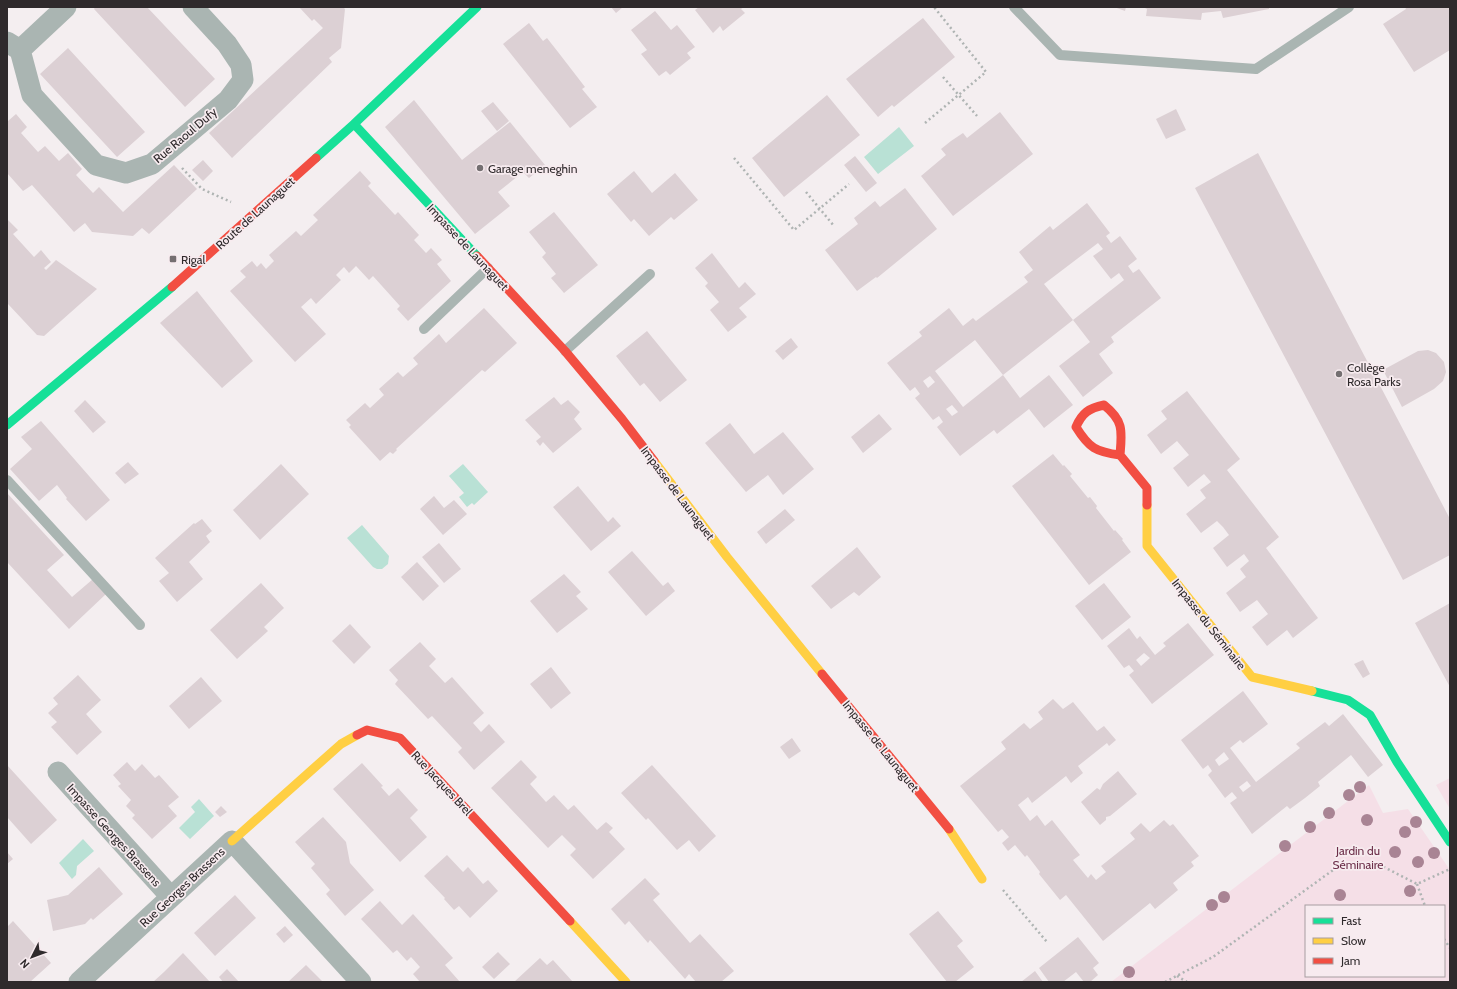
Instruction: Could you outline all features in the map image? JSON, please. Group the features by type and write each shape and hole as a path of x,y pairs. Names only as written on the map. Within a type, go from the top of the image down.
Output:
{"street":[{"path":"14,46 66,7"},
{"name":"Rue Raoul Dufy","path":"14,46 32,95 96,165 126,173 152,164 228,100 243,80 241,65 231,49 193,7"},
{"name":"Route de Launaguet","path":"7,425 188,273 354,124 477,7"},
{"name":"Impasse de Launaguet","path":"354,124 565,351 622,419 727,557 946,825 982,879"},
{"path":"1104,405 1114,413 1122,428 1120,455 1099,452 1085,442 1076,427 1080,416 1090,407 1104,405"},
{"name":"Impasse du Séminaire","path":"1120,455 1147,488 1147,546 1252,677 1348,700 1370,715 1396,762 1450,842"},
{"name":"Rue Jacques Brel","path":"232,841 341,744 367,730 400,738 626,982"},
{"name":"Impasse Georges Brassens","path":"58,772 170,898"},
{"name":"Rue Georges Brassens","path":"79,982 232,841 361,982"}],"lane":[{"path":"1014,7 1060,56 1256,69 1349,7"},
{"path":"424,329 488,268"},
{"path":"565,351 650,274"},
{"path":"7,480 140,625"}],"path":[{"path":"925,123 986,72 934,7"},
{"path":"943,77 976,116"},
{"path":"167,152 202,189 235,204"},
{"path":"734,158 794,230 849,184"},
{"path":"806,192 834,226"},
{"path":"1165,982 1213,957 1340,865 1378,864 1417,884 1425,905"},
{"path":"1417,884 1450,869"},
{"path":"982,879 1006,891 1047,942"},
{"path":"1177,976 1187,982"}],"green space":[{"path":"1450,778 1450,809 1436,785"},
{"name":"Jardin du Séminaire","path":"1369,785 1383,813 1408,809 1450,870 1450,982 1111,982"}],"shaded area":[{"path":"899,127 914,146 878,174 864,157"},
{"path":"463,464 488,492 474,505 472,503 467,507 459,497 464,493 449,476"},
{"path":"362,525 389,556 388,564 382,569 373,567 347,538"},
{"path":"199,799 214,816 190,839 179,828 195,812 191,807"},
{"path":"83,839 94,851 77,866 76,875 72,879 59,863"}],"building":[{"path":"95,7 147,7 215,79 185,107 94,9"},
{"path":"299,7 343,7 345,9 341,48 329,58 332,62 232,158 209,133 323,28 314,19 312,21"},
{"path":"611,7 623,7 616,13"},
{"path":"699,7 744,7 741,9 745,13 723,31 720,26 713,33 695,10"},
{"path":"1114,7 1126,7 1125,11"},
{"path":"1143,7 1269,7 1269,9 1223,18 1221,11 1202,13 1201,20 1146,16 1147,9"},
{"path":"1405,7 1450,7 1450,50 1414,72 1383,24 1406,9"},
{"path":"655,11 671,30 677,25 695,47 687,53 691,58 670,75 666,71 659,76 641,54 647,50 631,30"},
{"path":"923,18 955,57 894,107 892,105 878,117 846,79"},
{"path":"529,23 543,41 547,38 585,87 582,89 597,107 570,128 503,44"},
{"path":"68,48 145,132 117,157 40,74"},
{"path":"827,95 860,135 784,197 752,158"},
{"name":"Garage meneghin","path":"414,100 462,160 510,122 545,165 529,178 523,172 498,192 510,206 475,234 385,127"},
{"path":"493,102 509,121 497,131 481,111"},
{"path":"1176,109 1186,130 1166,139 1156,119"},
{"path":"1000,112 1033,154 953,216 921,176 946,155 941,149 963,133 967,138"},
{"path":"16,114 27,127 21,133 38,152 45,146 59,161 68,153 82,169 76,175 93,193 99,187 123,212 174,165 197,189 149,234 142,228 133,236 92,232 85,223 74,232 32,185 23,191 7,173 7,119 8,121"},
{"path":"1258,153 1450,519 1450,555 1403,580 1195,188"},
{"path":"855,156 877,183 866,192 844,165"},
{"path":"203,160 213,171 203,181 192,170"},
{"path":"360,171 371,183 368,186 395,215 398,212 419,235 414,240 426,253 431,248 442,260 437,264 451,281 408,321 397,309 400,306 373,276 369,280 356,266 349,273 344,267 336,275 341,280 316,304 311,298 301,307 326,334 295,362 230,291 246,277 240,271 252,261 257,267 261,263 266,269 274,261 269,255 296,231 301,236 318,220 313,215"},
{"path":"634,171 652,193 675,173 698,200 674,220 671,217 649,236 634,219 631,222 607,194"},
{"path":"905,188 937,229 877,278 876,277 857,291 825,250 858,224 854,218 875,201 880,207"},
{"path":"1087,203 1110,233 1106,236 1111,243 1120,236 1137,259 1128,266 1133,273 1139,269 1161,298 1111,337 1114,342 1099,354 1113,373 1083,397 1059,366 1090,342 1073,320 1003,375 1020,398 1049,375 1073,405 1044,428 1029,409 997,434 994,430 960,456 937,427 943,422 939,416 933,420 915,398 920,394 915,387 910,391 887,363 922,336 919,332 949,308 963,326 973,318 976,321 1028,282 1024,277 1033,270 1019,252 1050,226 1053,230","holes":["1098,243 1103,249 1093,256 1111,279 1119,273 1124,280 1073,320 1044,284","975,340 1003,375 963,407 935,371","930,376 935,382 928,388 923,381","952,405 958,412 952,416 946,409"]},
{"path":"554,212 598,265 564,293 551,278 556,274 542,257 546,253 529,232"},
{"path":"7,219 18,230 13,234 34,257 41,250 51,262 44,268 46,270 56,260 97,289 44,336 37,335 8,304 7,305"},
{"path":"712,253 739,288 745,282 756,294 739,308 747,317 728,332 710,310 719,302 705,286 708,283 695,268"},
{"path":"197,291 253,361 222,388 160,323"},
{"path":"484,308 517,343 485,372 482,370 396,449 397,450 393,454 390,452 380,461 349,427 351,425 346,420 365,403 370,408 384,395 379,389 398,372 403,377 418,364 413,358 439,334 446,343"},
{"path":"647,331 687,380 660,402 644,383 640,386 616,356"},
{"path":"791,338 798,347 783,360 775,351"},
{"path":"1428,350 1436,353 1444,362 1446,372 1443,381 1434,389 1402,407 1383,370 1418,351"},
{"path":"1187,391 1240,459 1227,470 1279,537 1266,548 1318,618 1293,638 1287,630 1267,646 1252,627 1268,614 1257,600 1240,612 1226,593 1246,577 1240,569 1249,561 1244,554 1227,567 1213,548 1229,535 1223,527 1217,521 1201,533 1186,514 1206,498 1200,490 1211,482 1204,474 1188,487 1173,468 1189,455 1177,441 1161,454 1147,435 1167,419 1161,411"},
{"path":"554,397 561,405 568,400 580,412 574,419 582,429 553,453 543,442 540,446 536,441 541,437 525,420"},
{"path":"85,400 106,422 93,433 74,411"},
{"path":"879,414 892,429 863,453 851,437"},
{"path":"41,421 110,500 86,521 66,499 67,498 57,485 39,501 10,469 32,449 21,437"},
{"path":"730,423 754,454 783,432 814,469 783,495 768,475 746,492 705,443"},
{"path":"1053,454 1072,474 1070,476 1088,498 1090,497 1097,506 1096,508 1114,531 1115,530 1123,539 1122,540 1131,552 1089,585 1012,486"},
{"path":"128,462 139,474 125,484 115,473"},
{"path":"281,464 309,494 260,540 233,510"},
{"path":"578,486 608,522 613,517 621,526 591,551 553,507"},
{"path":"7,493 64,555 47,570 72,597 93,579 106,594 69,629 7,562"},
{"path":"434,496 444,508 454,500 467,514 443,535 420,509"},
{"path":"785,509 795,520 766,544 757,532"},
{"path":"202,519 212,531 206,536 210,542 189,562 203,579 177,602 159,581 169,573 155,558 194,523 195,524"},
{"path":"439,543 461,569 444,583 422,557"},
{"path":"857,547 881,577 859,596 854,592 831,609 811,586"},
{"path":"632,551 663,586 668,582 675,591 646,616 608,572"},
{"path":"417,562 439,586 423,601 401,577"},
{"path":"564,574 581,592 576,596 588,609 557,633 530,601"},
{"path":"261,583 284,608 264,627 268,631 237,659 210,630"},
{"path":"1104,583 1131,617 1102,640 1075,606"},
{"path":"1450,603 1450,687 1415,623"},
{"path":"1188,623 1214,655 1152,704 1129,675 1134,671 1129,665 1124,668 1107,646 1129,628 1137,639 1140,636 1155,655 1166,646 1163,643","holes":["1144,653 1150,658 1141,666 1136,660"]},
{"path":"350,624 371,647 354,664 332,641"},
{"path":"420,642 436,659 429,666 445,683 452,677 484,713 473,723 481,732 489,724 505,742 474,770 458,752 462,748 432,716 428,719 395,684 398,680 389,670"},
{"path":"1363,660 1370,674 1363,678 1354,664"},
{"path":"551,667 571,693 551,709 530,684"},
{"path":"78,675 101,700 86,714 102,732 77,755 51,727 57,722 48,713 58,704 53,698"},
{"path":"201,677 222,701 189,729 169,706"},
{"path":"1243,691 1268,724 1243,743 1240,740 1230,748 1256,782 1300,748 1296,744 1325,722 1329,726 1343,714 1383,765 1368,777 1351,755 1318,782 1320,786 1305,798 1290,809 1287,806 1252,834 1230,803 1237,798 1232,792 1225,798 1208,775 1212,771 1208,765 1203,769 1181,740","holes":["1224,752 1229,759 1219,766 1215,760","1247,781 1251,786 1243,792 1239,787"]},
{"path":"1053,699 1063,709 1073,702 1097,731 1104,726 1116,740 1109,746 1107,743 1078,766 1083,773 1071,783 1066,776 1032,803 1028,797 1018,805 1030,821 1037,815 1045,826 1052,820 1080,855 1073,860 1088,878 1091,874 1096,880 1106,872 1101,866 1135,839 1130,833 1141,823 1150,832 1164,820 1170,826 1173,824 1199,856 1191,862 1194,866 1173,883 1178,890 1155,909 1150,903 1103,941 1066,895 1060,900 1039,874 1040,872 1027,855 1025,857 1015,845 1008,851 1002,843 1009,837 1002,829 998,832 960,786 1006,749 1001,742 1024,723 1030,729 1043,719 1038,712"},
{"path":"792,738 801,751 789,759 780,747"},
{"path":"521,760 537,777 530,784 546,802 554,795 568,810 574,805 597,830 606,822 613,828 609,832 625,849 593,879 570,855 576,849 562,835 548,848 491,788"},
{"path":"127,762 135,771 142,764 155,778 159,775 179,797 168,806 177,816 152,839 132,818 135,815 126,806 131,800 118,786 121,784 113,775"},
{"path":"362,763 383,786 381,787 389,796 398,788 418,810 410,818 427,837 400,862 333,789"},
{"path":"7,765 57,820 31,844 7,817"},
{"path":"652,765 716,836 699,852 689,840 677,850 648,818 646,820 621,793"},
{"path":"1118,771 1137,794 1110,816 1106,817 1106,820 1100,825 1081,802 1097,788 1100,790 1103,784"},
{"path":"221,806 227,812 220,817 215,812"},
{"path":"323,817 346,842 350,863 374,890 345,916 326,894 330,890 311,868 315,864 295,842"},
{"path":"7,852 13,859 7,864"},
{"path":"447,855 463,872 468,867 483,884 488,880 498,891 470,918 459,906 454,910 424,876"},
{"path":"99,867 123,894 93,920 91,918 85,924 53,931 47,900 68,895"},
{"path":"645,878 660,894 653,900 690,943 700,934 734,971 721,982 696,982 689,974 685,979 650,940 648,943 629,921 625,925 611,909"},
{"path":"235,895 256,918 215,956 194,933"},
{"path":"380,901 402,925 413,914 453,958 445,965 460,982 420,982 413,974 420,967 411,957 407,961 397,950 393,953 361,919"},
{"path":"938,911 963,941 957,946 974,967 955,982 947,982 909,934"},
{"path":"13,921 51,963 30,982 7,982 7,927"},
{"path":"285,926 293,935 284,943 276,934"},
{"path":"1078,937 1099,963 1093,968 1098,975 1090,982 1084,982 1076,972 1063,982 1049,982 1039,968"},
{"path":"498,952 510,964 494,979 482,967"},
{"path":"183,953 210,982 153,982 164,972"},
{"path":"540,958 547,965 553,960 573,982 514,982"},
{"path":"306,965 323,982 288,982"},
{"path":"227,969 239,982 223,982 219,977"},
{"path":"1035,971 1043,982 1021,982"}],"traffic: fast":[{"path":"316,158 477,7"},
{"path":"354,124 477,256"},
{"path":"7,425 172,287"},
{"path":"1312,691 1348,700 1370,715 1397,762 1450,842"}],"traffic: slow":[{"path":"654,461 727,557 822,674"},
{"path":"1147,505 1147,546 1252,677 1312,691"},
{"path":"232,841 341,744 357,735"},
{"path":"949,829 982,879"},
{"path":"570,921 626,982"}],"traffic: jam":[{"path":"172,287 316,158"},
{"path":"477,256 565,351 622,419 654,461"},
{"path":"1120,455 1121,433 1115,416 1104,405 1087,412 1081,418 1076,427 1085,440 1094,448 1120,455 1147,488 1147,505"},
{"path":"822,674 949,829"},
{"path":"357,735 367,730 400,738 570,921"}],"place":[{"name":"Garage meneghin","path":"480,168"},
{"name":"Rigal","path":"173,259"},
{"name":"Collège Rosa Parks","path":"1339,374"}]}
